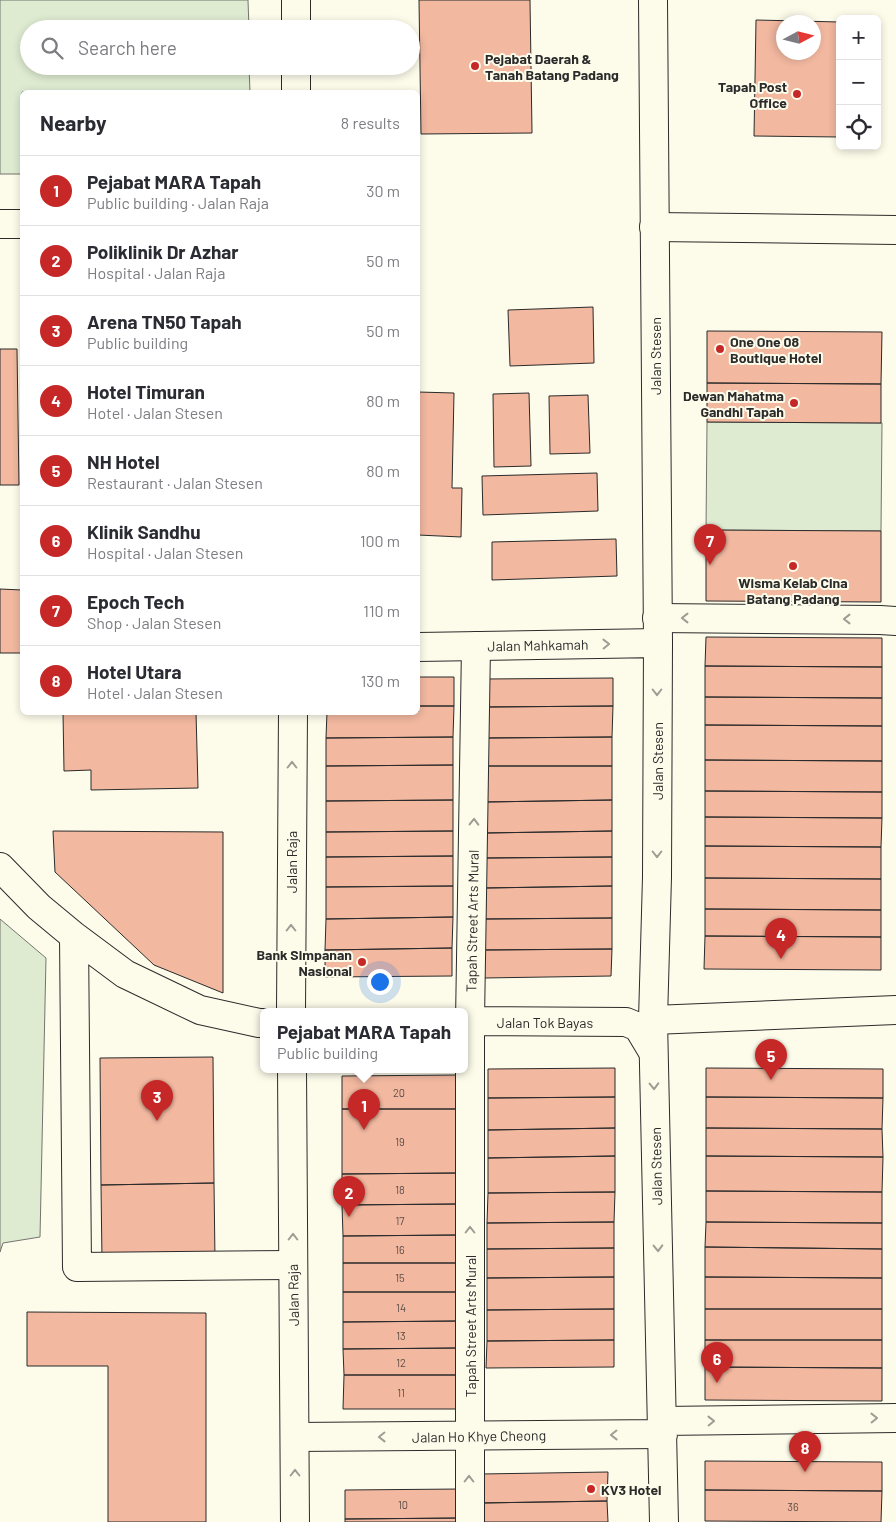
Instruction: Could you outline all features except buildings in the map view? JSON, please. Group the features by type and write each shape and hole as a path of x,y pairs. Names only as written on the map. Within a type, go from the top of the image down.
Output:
{"main road":[{"path":"296,0 296,20"},
{"name":"Jalan Stesen","path":"653,0 657,631 657,877 653,1020 664,1522"},
{"path":"296,75 296,90"},
{"path":"0,224 20,224"},
{"path":"654,227 896,230"},
{"name":"Jalan Mahkamah","path":"420,647 476,646 657,631 880,620 896,621"},
{"name":"Tapah Street Arts Mural","path":"467,1008 476,646"},
{"name":"Jalan Raja","path":"291,1008 292,715"},
{"path":"0,867 39,907 125,974 200,1010 260,1023"},
{"path":"74,936 77,1267 293,1265"},
{"path":"653,1020 896,1010"},
{"name":"Jalan Tok Bayas","path":"468,1021 626,1022 638,1027 654,1052"},
{"name":"Jalan Raja","path":"292,1073 295,1522"},
{"name":"Tapah Street Arts Mural","path":"467,1073 470,1522"},
{"name":"Jalan Ho Khye Cheong","path":"295,1437 470,1436 896,1418"}],"green space":[{"path":"0,0 248,0 249,20 20,20 20,75 249,75 250,90 20,90 20,174 0,174"},
{"path":"707,422 882,423 881,531 706,530"},
{"path":"0,919 46,958 40,1237 3,1243 0,1252"}],"place":[{"name":"Pejabat Daerah & Tanah Batang Padang","path":"475,66"},
{"name":"Tapah Post Office","path":"797,94"},
{"name":"One One 08 Boutique Hotel","path":"720,349"},
{"name":"Dewan Mahatma Gandhi Tapah","path":"794,403"},
{"name":"Epoch Tech","path":"710,565"},
{"name":"Wisma Kelab Cina Batang Padang","path":"793,566"},
{"name":"Hotel Timuran","path":"781,959"},
{"name":"Bank Simpanan Nasional","path":"362,962"},
{"name":"NH Hotel","path":"771,1080"},
{"name":"Arena TN50 Tapah","path":"157,1121"},
{"name":"Pejabat MARA Tapah","path":"364,1130"},
{"name":"Poliklinik Dr Azhar","path":"349,1217"},
{"name":"Klinik Sandhu","path":"717,1383"},
{"name":"Hotel Utara","path":"805,1472"},
{"name":"KV3 Hotel","path":"591,1489"}]}
